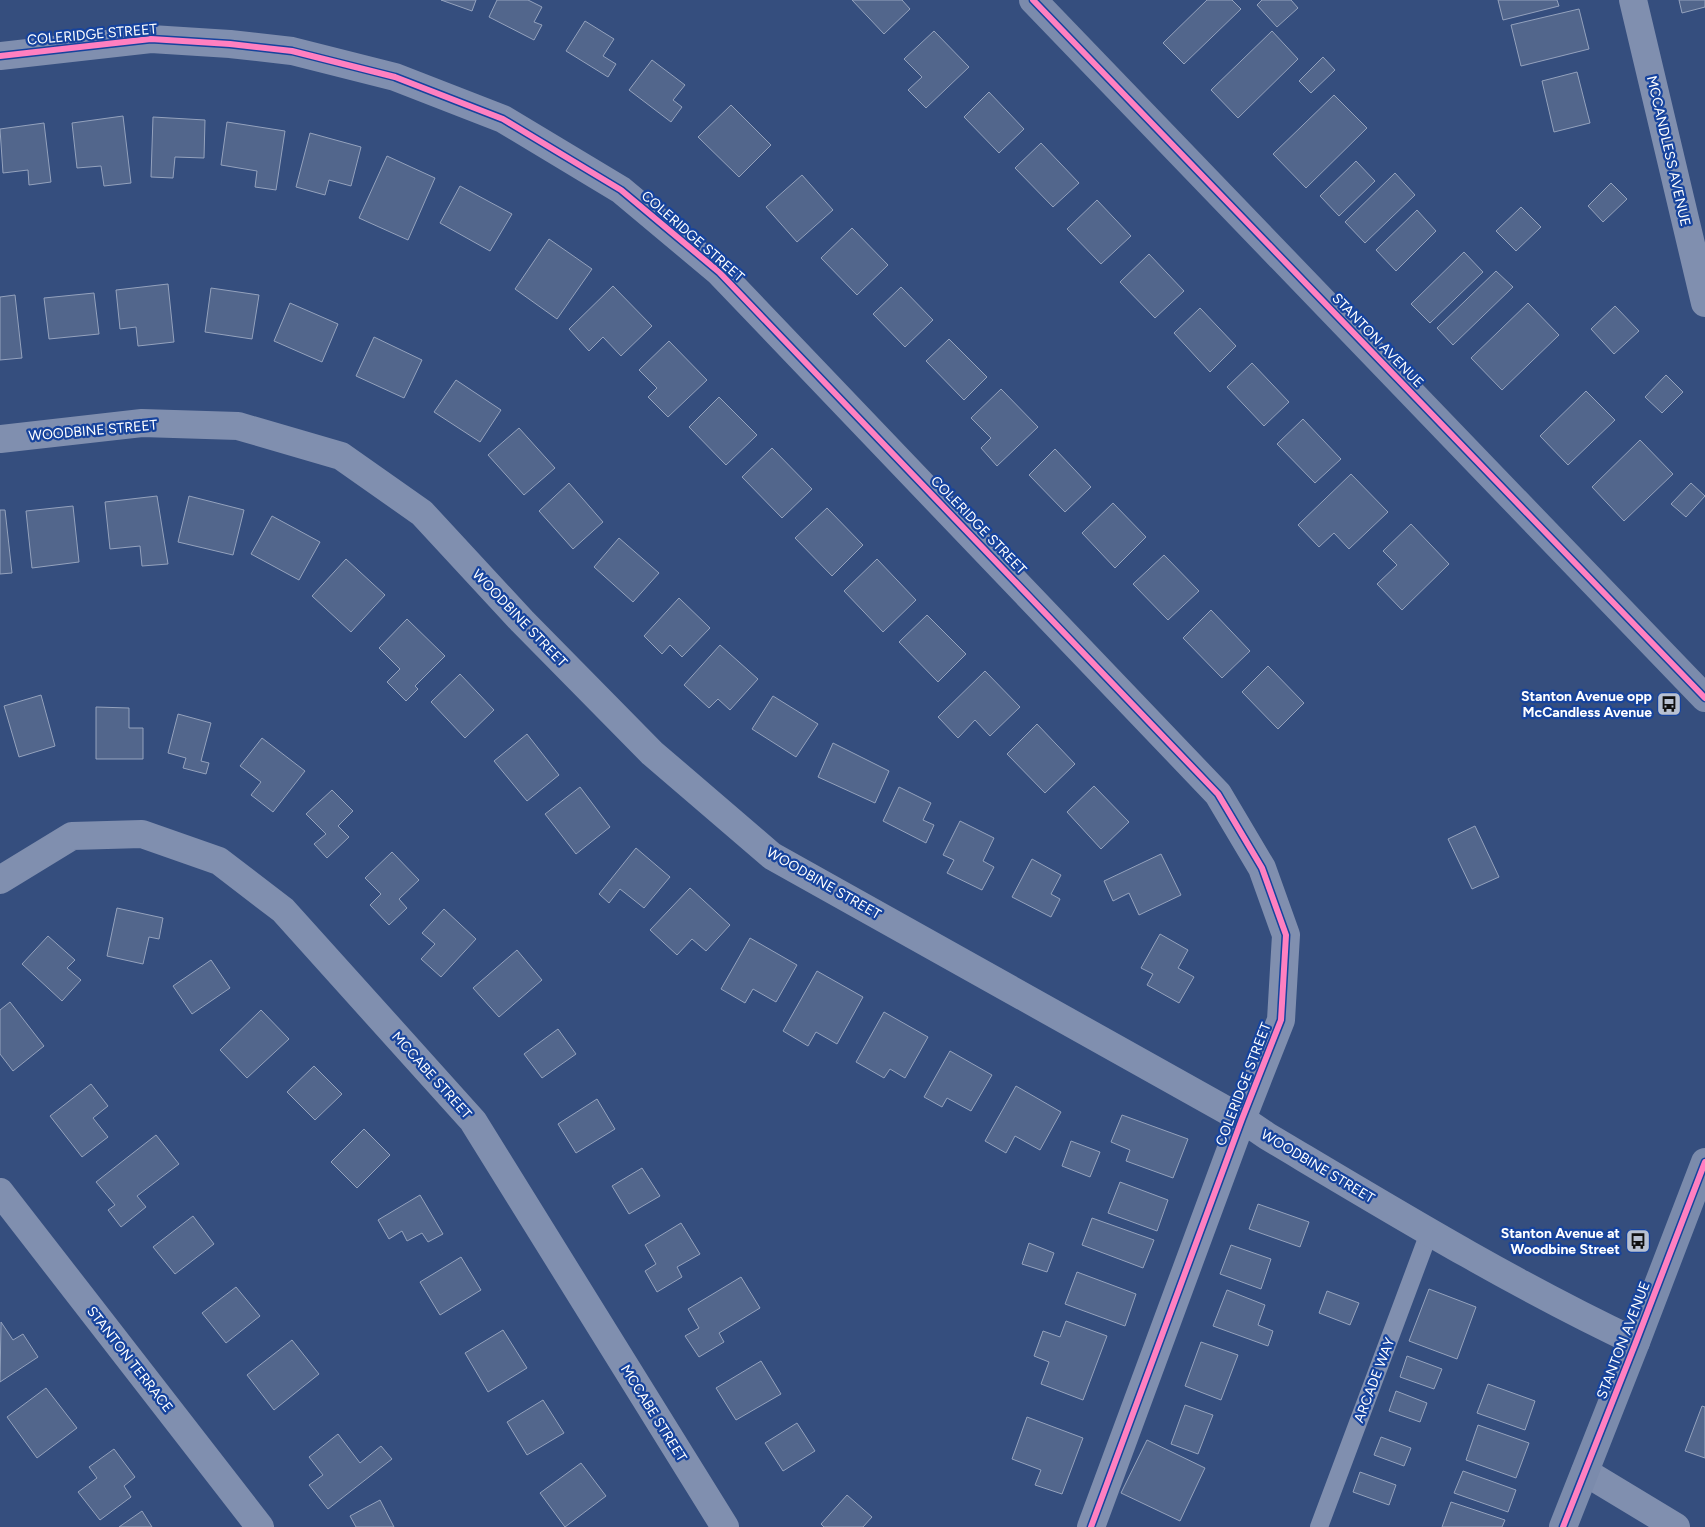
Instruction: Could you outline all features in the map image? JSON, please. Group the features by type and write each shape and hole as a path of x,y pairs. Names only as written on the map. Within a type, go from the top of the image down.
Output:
{"street":[{"name":"STANTON AVENUE","path":"1033,0 1705,698"},
{"name":"MCCANDLESS AVENUE","path":"1632,0 1705,303"},
{"name":"COLERIDGE STREET","path":"0,56 151,40 230,44 292,52 395,77 503,119 562,154 620,190 719,272 1218,794 1262,868 1286,936 1281,1020 1242,1119 1091,1527"},
{"name":"WOODBINE STREET","path":"0,439 142,423 238,426 341,456 422,513 522,621 652,753 772,856 1242,1119 1267,1136 1429,1233 1596,1323 1636,1342"},
{"name":"MCCABE STREET","path":"0,880 72,836 142,834 220,861 283,910 473,1121 725,1527"},
{"name":"STANTON AVENUE","path":"1563,1527 1705,1162"},
{"name":"STANTON TERRACE","path":"0,1192 260,1527"},
{"path":"1585,1472 1676,1527"}],"lane":[{"name":"ARCADE WAY","path":"1319,1527 1429,1233"}],"building":[{"path":"441,0 476,0 472,11"},
{"path":"497,0 528,0 542,7 534,22 542,25 534,40 489,17"},
{"path":"852,0 902,0 910,9 884,34"},
{"path":"1207,0 1232,0 1241,9 1184,64 1163,43"},
{"path":"1262,0 1291,0 1298,8 1277,27 1257,5"},
{"path":"1498,0 1557,0 1559,6 1503,20"},
{"path":"1679,0 1705,0 1705,7 1682,13"},
{"path":"1579,9 1589,49 1521,66 1511,25"},
{"path":"585,21 614,39 603,56 616,64 608,77 566,51"},
{"path":"934,31 969,67 926,108 908,90 922,77 904,59"},
{"path":"1272,31 1298,59 1238,118 1211,90"},
{"path":"1323,57 1335,70 1311,93 1299,81"},
{"path":"652,60 685,85 673,100 682,107 671,122 629,90"},
{"path":"1577,72 1590,123 1554,132 1542,81"},
{"path":"989,92 1024,129 999,153 964,117"},
{"path":"1334,95 1367,128 1306,188 1273,154"},
{"path":"731,105 771,145 739,177 698,137"},
{"path":"123,116 131,183 104,186 101,166 77,168 72,123"},
{"path":"153,117 205,120 204,158 175,157 173,178 151,177"},
{"path":"227,122 285,131 276,190 255,187 257,171 221,165"},
{"path":"44,123 51,182 29,185 28,170 3,173 0,129"},
{"path":"310,133 361,147 351,186 329,180 325,195 296,187"},
{"path":"1041,143 1079,183 1053,207 1015,168"},
{"path":"387,156 435,178 408,240 359,218"},
{"path":"1356,161 1375,181 1339,216 1320,196"},
{"path":"1395,173 1415,195 1365,243 1345,222"},
{"path":"802,175 833,210 797,242 766,207"},
{"path":"1611,183 1627,199 1603,222 1588,206"},
{"path":"460,186 512,214 490,251 440,223"},
{"path":"1097,200 1131,236 1101,264 1067,229"},
{"path":"1521,207 1541,227 1516,251 1496,231"},
{"path":"1417,210 1436,231 1396,271 1376,250"},
{"path":"852,228 888,265 857,295 821,258"},
{"path":"549,239 592,269 557,319 515,289"},
{"path":"1464,252 1483,272 1430,323 1411,304"},
{"path":"1149,254 1184,291 1155,318 1120,282"},
{"path":"1496,271 1513,287 1453,345 1437,328"},
{"path":"168,284 174,342 138,346 136,327 120,329 116,290"},
{"path":"613,286 652,326 621,356 603,337 589,351 569,329"},
{"path":"901,287 933,320 905,347 873,314"},
{"path":"211,288 259,295 252,339 205,332"},
{"path":"94,293 99,334 49,339 44,298"},
{"path":"15,295 22,358 0,360 0,297"},
{"path":"290,303 338,324 322,362 274,341"},
{"path":"1528,303 1559,335 1502,390 1471,358"},
{"path":"1615,306 1639,331 1614,354 1591,329"},
{"path":"1200,308 1236,346 1210,372 1174,333"},
{"path":"374,337 422,360 404,398 356,376"},
{"path":"949,339 987,377 964,400 926,361"},
{"path":"669,341 707,380 668,417 648,397 657,388 639,370"},
{"path":"1252,363 1289,402 1264,426 1227,387"},
{"path":"1666,375 1683,392 1662,413 1645,397"},
{"path":"456,380 501,410 480,442 434,412"},
{"path":"1001,389 1038,427 997,466 981,448 991,438 971,418"},
{"path":"1586,391 1615,420 1568,465 1540,436"},
{"path":"719,397 757,435 726,465 689,427"},
{"path":"1303,419 1341,459 1315,483 1277,444"},
{"path":"519,428 555,468 524,495 488,455"},
{"path":"1640,440 1673,474 1624,521 1592,487"},
{"path":"772,448 812,489 782,518 742,477"},
{"path":"1055,449 1091,487 1065,512 1029,475"},
{"path":"1351,474 1388,512 1349,549 1334,533 1319,547 1298,525"},
{"path":"569,483 603,522 573,549 539,511"},
{"path":"1691,483 1705,496 1686,517 1671,504"},
{"path":"157,496 168,564 142,566 140,546 110,549 105,502"},
{"path":"189,496 244,510 233,555 178,542"},
{"path":"1113,503 1146,537 1115,568 1082,533"},
{"path":"73,506 79,562 32,568 26,511"},
{"path":"827,508 863,545 832,576 795,538"},
{"path":"0,510 5,510 12,573 0,574"},
{"path":"272,516 320,542 299,580 251,554"},
{"path":"1411,524 1449,564 1402,610 1377,584 1397,565 1383,551"},
{"path":"619,538 659,573 633,602 594,567"},
{"path":"1164,555 1199,591 1168,620 1133,584"},
{"path":"346,559 385,595 351,632 312,596"},
{"path":"877,559 916,600 883,632 844,591"},
{"path":"679,598 710,628 682,657 670,645 662,654 644,636"},
{"path":"1211,610 1250,651 1222,678 1183,638"},
{"path":"927,615 966,654 938,682 899,642"},
{"path":"407,619 445,656 415,686 418,689 406,701 387,682 400,669 379,648"},
{"path":"720,645 758,679 730,710 718,699 709,708 684,685"},
{"path":"1268,666 1304,703 1278,729 1242,692"},
{"path":"985,671 1020,707 990,736 975,720 958,738 938,717"},
{"path":"460,674 494,710 465,738 431,702"},
{"path":"41,695 55,746 19,757 4,706"},
{"path":"773,696 818,724 796,757 752,729"},
{"path":"96,707 129,708 129,728 143,728 143,759 96,759"},
{"path":"178,714 211,723 201,761 209,763 206,774 183,768 186,758 168,753"},
{"path":"1037,724 1075,764 1045,793 1007,754"},
{"path":"527,734 559,775 527,801 494,761"},
{"path":"262,738 305,771 273,812 251,795 261,782 240,766"},
{"path":"833,743 889,771 875,803 818,777"},
{"path":"1094,786 1129,822 1101,849 1067,812"},
{"path":"580,787 610,827 576,854 545,814"},
{"path":"899,787 931,803 923,820 934,825 926,843 883,821"},
{"path":"332,790 353,811 338,826 349,837 327,858 314,844 326,834 306,814"},
{"path":"960,821 994,838 983,861 994,867 982,890 947,873 954,860 943,855"},
{"path":"1475,826 1499,877 1472,889 1448,839"},
{"path":"636,848 670,877 644,908 620,889 609,903 599,894"},
{"path":"392,852 419,880 399,899 407,908 389,925 370,905 381,894 365,878"},
{"path":"1161,854 1181,895 1139,915 1129,893 1113,901 1104,881"},
{"path":"1032,859 1061,875 1051,894 1060,899 1051,917 1012,897"},
{"path":"690,888 730,925 706,951 692,939 677,955 650,930"},
{"path":"117,908 163,918 159,939 149,937 143,964 107,956"},
{"path":"444,909 476,939 441,977 421,959 435,944 422,933"},
{"path":"1160,934 1188,950 1178,968 1194,977 1179,1003 1147,985 1153,974 1141,968"},
{"path":"48,936 75,960 67,968 81,980 62,1001 22,964"},
{"path":"750,938 797,965 776,1002 753,989 745,1003 721,989"},
{"path":"517,950 542,980 499,1017 473,988"},
{"path":"211,960 230,988 192,1014 173,986"},
{"path":"817,971 863,997 837,1044 816,1032 808,1046 783,1031"},
{"path":"10,1002 44,1046 13,1071 0,1054 0,1010"},
{"path":"261,1010 289,1039 247,1078 220,1050"},
{"path":"884,1012 928,1037 905,1078 890,1069 884,1078 856,1062"},
{"path":"558,1029 576,1054 542,1078 524,1054"},
{"path":"950,1051 992,1075 971,1111 947,1098 942,1107 924,1097"},
{"path":"314,1066 342,1094 315,1120 287,1092"},
{"path":"91,1084 108,1106 93,1118 108,1137 82,1157 50,1116"},
{"path":"1016,1086 1061,1112 1040,1150 1015,1136 1006,1153 985,1141"},
{"path":"597,1099 615,1129 576,1153 558,1124"},
{"path":"1122,1115 1188,1139 1173,1178 1126,1161 1130,1150 1111,1142"},
{"path":"364,1129 390,1155 357,1188 331,1162"},
{"path":"156,1135 179,1164 137,1196 146,1207 121,1227 108,1210 115,1205 96,1182"},
{"path":"1071,1141 1100,1152 1090,1177 1062,1166"},
{"path":"642,1168 660,1196 629,1214 612,1186"},
{"path":"1120,1182 1168,1200 1157,1231 1108,1213"},
{"path":"420,1195 443,1234 428,1242 422,1233 407,1241 402,1231 389,1239 378,1220"},
{"path":"1258,1204 1309,1222 1300,1247 1249,1229"},
{"path":"193,1216 214,1244 175,1274 153,1247"},
{"path":"1092,1218 1154,1240 1143,1268 1082,1245"},
{"path":"681,1223 700,1254 677,1267 682,1277 657,1292 645,1271 656,1264 645,1245"},
{"path":"1029,1243 1054,1253 1047,1272 1022,1264"},
{"path":"1231,1245 1271,1259 1261,1289 1220,1274"},
{"path":"461,1257 481,1290 440,1315 420,1282"},
{"path":"1077,1272 1136,1294 1125,1326 1065,1304"},
{"path":"741,1277 760,1308 719,1333 724,1342 699,1357 685,1336 699,1328 688,1309"},
{"path":"236,1287 260,1316 226,1343 202,1313"},
{"path":"1429,1289 1476,1307 1457,1359 1409,1341"},
{"path":"1227,1290 1265,1305 1258,1325 1273,1331 1268,1346 1213,1326"},
{"path":"1327,1291 1359,1303 1350,1325 1319,1313"},
{"path":"1066,1321 1107,1336 1083,1400 1041,1384 1049,1362 1034,1356 1043,1331 1060,1337"},
{"path":"1,1322 13,1340 23,1334 38,1357 0,1382"},
{"path":"503,1330 527,1368 488,1392 465,1353"},
{"path":"292,1340 319,1374 274,1410 247,1375"},
{"path":"1201,1342 1238,1355 1221,1400 1185,1386"},
{"path":"1407,1356 1442,1369 1434,1389 1400,1377"},
{"path":"761,1361 781,1394 736,1420 716,1388"},
{"path":"1488,1384 1535,1401 1525,1430 1477,1413"},
{"path":"46,1388 77,1428 37,1458 7,1417"},
{"path":"1396,1391 1427,1403 1420,1422 1389,1411"},
{"path":"543,1400 564,1433 527,1455 507,1422"},
{"path":"1185,1405 1213,1415 1198,1454 1171,1444"},
{"path":"1702,1406 1705,1407 1705,1458 1685,1451"},
{"path":"1027,1417 1083,1438 1062,1494 1035,1485 1041,1470 1012,1459"},
{"path":"797,1423 815,1451 783,1471 765,1443"},
{"path":"1478,1425 1529,1443 1516,1478 1466,1460"},
{"path":"338,1434 360,1463 381,1446 392,1459 328,1509 309,1485 323,1475 309,1457"},
{"path":"1381,1437 1411,1448 1404,1466 1374,1455"},
{"path":"1147,1440 1205,1468 1180,1521 1121,1493"},
{"path":"114,1449 135,1477 124,1486 131,1497 100,1520 78,1492 97,1478 89,1467"},
{"path":"581,1463 606,1496 565,1527 540,1493"},
{"path":"1463,1471 1516,1490 1508,1512 1454,1493"},
{"path":"1360,1472 1396,1485 1389,1505 1353,1492"},
{"path":"847,1495 872,1517 863,1527 824,1527 821,1524"},
{"path":"380,1500 394,1527 356,1527 350,1516"},
{"path":"1451,1502 1505,1520 1502,1527 1442,1527"},
{"path":"142,1511 152,1527 119,1527"}],"cycle path":[{"path":"1033,0 1705,698"},
{"path":"0,56 151,39 230,44 292,51 395,77 503,119 621,190 719,272 1218,794 1262,868 1286,935 1281,1020 1242,1119 1091,1527"},
{"path":"1563,1527 1705,1162"}],"place":[{"name":"Stanton Avenue opp McCandless Avenue","path":"1669,704"},
{"name":"Stanton Avenue at Woodbine Street","path":"1638,1241"}]}
